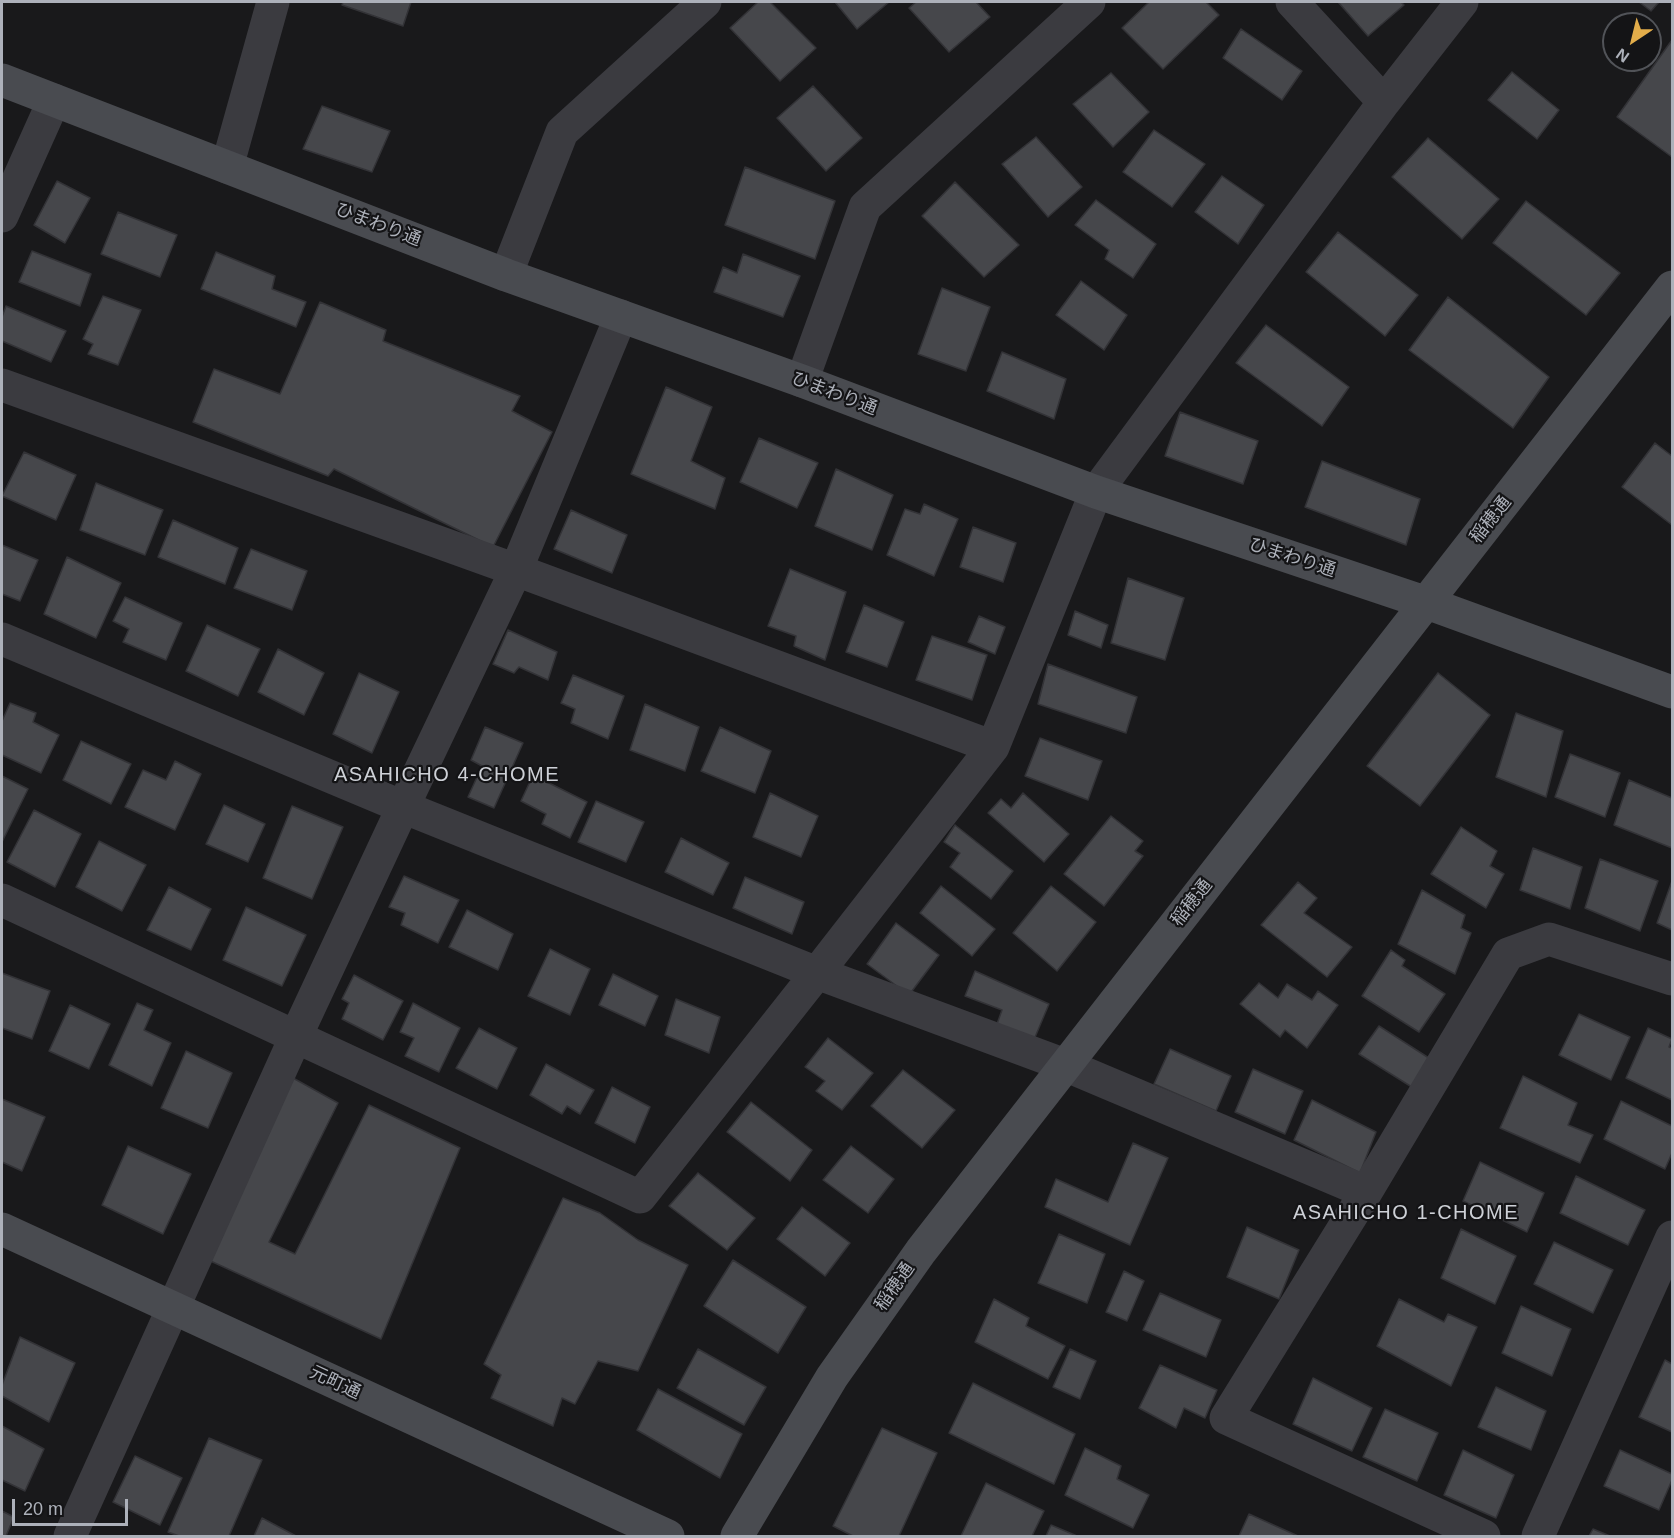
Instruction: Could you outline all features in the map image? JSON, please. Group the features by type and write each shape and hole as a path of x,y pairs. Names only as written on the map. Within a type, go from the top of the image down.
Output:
{"street":[{"path":"227,167 273,2"},
{"path":"506,275 562,132 705,2"},
{"path":"802,381 865,207 1089,2"},
{"path":"1292,2 1384,102"},
{"path":"2,900 640,1197 993,747 1096,492 1384,102 1461,2"},
{"name":"ひまわり通","path":"2,80 506,275 802,381 1096,492 1427,603 1672,692"},
{"path":"2,216 54,100"},
{"name":"稲穂通","path":"737,1536 838,1368 921,1251 1672,287"},
{"path":"70,1536 296,1036 516,570 621,316"},
{"path":"2,385 516,570 993,747"},
{"path":"2,639 403,807 817,973 1065,1065 1366,1192"},
{"path":"1484,1536 1226,1418 1366,1192 1508,954 1549,939 1672,979"},
{"name":"元町通","path":"2,1229 668,1536"},
{"path":"1538,1536 1672,1237"}],"building":[{"path":"343,2 411,2 403,26 342,5"},
{"path":"758,2 770,2 816,48 780,81 730,28"},
{"path":"835,2 889,2 857,29"},
{"path":"916,2 976,2 990,17 949,52 909,8"},
{"path":"1149,2 1206,2 1219,15 1163,69 1122,28"},
{"path":"1338,2 1401,2 1404,5 1368,36"},
{"path":"1639,2 1659,2 1651,11"},
{"path":"1241,29 1302,71 1282,100 1223,58"},
{"path":"1672,40 1672,157 1617,117 1649,72 1662,72 1662,54"},
{"path":"1512,72 1559,110 1537,139 1488,100"},
{"path":"1111,73 1149,112 1113,147 1073,104"},
{"path":"813,86 862,138 826,171 777,118"},
{"path":"322,106 390,131 372,172 303,149"},
{"path":"1154,130 1205,164 1172,207 1123,172"},
{"path":"1036,137 1082,187 1048,217 1002,164"},
{"path":"1428,138 1499,199 1462,239 1392,177"},
{"path":"745,167 835,201 815,259 725,225"},
{"path":"1222,176 1264,205 1238,244 1195,212"},
{"path":"57,181 90,198 65,243 34,225"},
{"path":"955,182 1019,245 984,277 922,216"},
{"path":"1096,200 1156,244 1133,278 1105,259 1109,250 1075,225"},
{"path":"1526,201 1620,273 1586,315 1493,243"},
{"path":"118,212 177,235 160,277 101,254"},
{"path":"1338,232 1418,295 1385,336 1306,272"},
{"path":"32,251 91,274 80,306 19,282"},
{"path":"216,252 275,276 272,289 306,302 296,327 201,289"},
{"path":"743,254 800,276 783,317 714,292 723,267 737,273"},
{"path":"1081,281 1127,315 1104,350 1056,315"},
{"path":"942,288 990,307 966,371 918,354"},
{"path":"103,296 141,310 118,365 88,354 93,344 83,339"},
{"path":"1448,297 1549,377 1513,428 1409,350"},
{"path":"320,302 386,330 383,341 520,396 512,411 552,432 493,547 334,469 328,476 193,422 214,369 280,394"},
{"path":"6,306 66,331 51,362 2,341 2,317"},
{"path":"1266,325 1349,387 1322,426 1236,363"},
{"path":"1002,352 1066,379 1054,419 987,391"},
{"path":"666,387 712,407 691,461 725,478 715,509 631,474"},
{"path":"1180,412 1258,441 1243,484 1165,456"},
{"path":"759,438 818,463 797,508 740,482"},
{"path":"1655,443 1672,456 1672,525 1622,487"},
{"path":"24,452 76,475 56,520 2,496"},
{"path":"1322,461 1420,499 1406,545 1305,507"},
{"path":"836,469 893,495 872,550 815,526"},
{"path":"96,483 163,510 145,555 80,530"},
{"path":"924,504 958,519 934,576 887,555 905,509 920,514"},
{"path":"571,510 627,535 612,573 554,549"},
{"path":"173,520 238,548 225,584 158,557"},
{"path":"973,527 1016,543 1003,582 960,567"},
{"path":"2,545 38,560 20,601 2,594"},
{"path":"251,549 307,571 292,610 234,588"},
{"path":"67,557 121,583 96,638 44,614"},
{"path":"790,569 846,592 825,660 794,646 796,636 768,626"},
{"path":"1128,578 1184,598 1165,660 1111,643"},
{"path":"125,597 182,623 166,660 123,642 129,629 113,621"},
{"path":"864,605 904,622 887,667 846,652"},
{"path":"1075,611 1108,625 1101,648 1068,635"},
{"path":"979,616 1005,627 995,654 968,642"},
{"path":"207,625 260,649 238,696 186,671"},
{"path":"508,630 557,652 548,680 519,667 514,673 493,664"},
{"path":"932,636 987,655 972,700 916,680"},
{"path":"278,649 324,673 304,715 258,692"},
{"path":"1048,664 1137,697 1126,733 1038,704"},
{"path":"359,673 399,692 372,753 333,734"},
{"path":"1438,673 1490,715 1420,806 1367,766"},
{"path":"573,675 624,696 608,739 571,723 575,709 561,703"},
{"path":"10,703 36,713 33,722 59,735 41,773 2,755 2,721"},
{"path":"645,704 699,727 685,771 630,750"},
{"path":"1516,713 1563,731 1546,797 1496,777"},
{"path":"485,727 523,743 494,808 468,797 482,766 471,760"},
{"path":"720,727 771,751 755,793 701,771"},
{"path":"1040,738 1102,761 1088,800 1025,776"},
{"path":"81,741 131,764 111,804 63,780"},
{"path":"1570,754 1620,773 1605,817 1555,797"},
{"path":"175,761 201,774 175,830 125,807 143,770 166,780"},
{"path":"533,775 587,802 570,838 542,824 546,814 521,801"},
{"path":"2,776 28,789 2,842"},
{"path":"1629,780 1672,798 1672,848 1614,825"},
{"path":"770,793 818,816 801,857 753,837"},
{"path":"1023,793 1069,834 1044,862 988,813 1001,799 1011,808"},
{"path":"596,801 644,822 626,862 578,842"},
{"path":"224,805 265,824 248,862 206,844"},
{"path":"292,806 343,827 312,899 263,878"},
{"path":"34,810 81,834 55,887 7,862"},
{"path":"1111,816 1143,841 1135,851 1143,856 1104,906 1064,874"},
{"path":"955,825 1013,871 991,899 950,867 960,853 944,842"},
{"path":"1461,827 1497,851 1490,866 1504,874 1486,908 1431,874"},
{"path":"681,838 729,863 713,895 665,872"},
{"path":"99,841 146,865 122,911 76,887"},
{"path":"1533,848 1582,867 1570,909 1520,890"},
{"path":"1600,859 1658,881 1640,931 1585,908"},
{"path":"404,876 459,900 438,943 401,925 405,913 389,907"},
{"path":"745,877 804,902 792,934 733,908"},
{"path":"1672,881 1672,930 1657,923"},
{"path":"1298,882 1317,898 1304,913 1352,947 1327,977 1261,925"},
{"path":"941,886 995,929 972,956 920,913"},
{"path":"1051,886 1096,922 1057,971 1013,933"},
{"path":"169,887 211,909 191,950 147,930"},
{"path":"1422,890 1465,915 1461,928 1471,933 1455,974 1398,944"},
{"path":"246,907 306,935 282,986 223,960"},
{"path":"467,910 513,934 498,970 449,947"},
{"path":"896,923 939,955 909,995 867,964"},
{"path":"550,949 590,969 570,1015 528,996"},
{"path":"1391,950 1405,960 1402,966 1445,994 1419,1032 1362,996"},
{"path":"975,971 1049,1004 1033,1042 997,1024 1002,1010 965,996"},
{"path":"2,973 50,991 32,1039 2,1028"},
{"path":"613,974 658,996 645,1026 599,1005"},
{"path":"354,975 403,1001 383,1040 342,1019 349,1003 342,999"},
{"path":"1259,983 1278,998 1287,984 1312,1000 1318,991 1338,1005 1307,1048 1285,1030 1280,1037 1240,1004"},
{"path":"676,999 720,1017 709,1053 665,1035"},
{"path":"137,1003 153,1010 144,1030 171,1043 152,1086 109,1065"},
{"path":"413,1003 460,1028 439,1072 405,1056 414,1038 400,1032"},
{"path":"70,1005 110,1024 89,1069 49,1051"},
{"path":"1579,1014 1630,1037 1611,1080 1559,1055"},
{"path":"1379,1026 1432,1060 1415,1089 1359,1054"},
{"path":"479,1028 517,1048 497,1089 456,1068"},
{"path":"1648,1028 1672,1039 1669,1047 1672,1048 1672,1100 1626,1078"},
{"path":"828,1038 873,1073 842,1110 816,1091 825,1081 805,1067"},
{"path":"1170,1049 1231,1076 1216,1111 1154,1084"},
{"path":"186,1051 232,1073 208,1128 161,1108"},
{"path":"546,1064 594,1090 580,1114 567,1106 562,1114 530,1095"},
{"path":"1253,1069 1303,1091 1285,1134 1235,1112"},
{"path":"903,1070 955,1110 922,1148 871,1106"},
{"path":"1523,1076 1577,1103 1568,1125 1593,1135 1580,1163 1500,1128"},
{"path":"293,1078 338,1103 269,1242 295,1254 369,1105 460,1148 381,1339 204,1258"},
{"path":"612,1087 650,1107 635,1143 595,1123"},
{"path":"2,1099 45,1117 22,1171 2,1162"},
{"path":"1312,1100 1376,1132 1360,1173 1294,1140"},
{"path":"1621,1101 1672,1126 1672,1153 1665,1169 1604,1139"},
{"path":"751,1102 812,1150 790,1181 727,1132"},
{"path":"1133,1143 1168,1158 1130,1245 1045,1207 1056,1179 1108,1202"},
{"path":"128,1146 191,1174 163,1234 102,1205"},
{"path":"851,1146 894,1179 868,1213 823,1180"},
{"path":"1480,1162 1544,1193 1527,1232 1463,1201"},
{"path":"698,1173 755,1218 727,1250 669,1206"},
{"path":"1576,1176 1645,1210 1628,1245 1560,1213"},
{"path":"563,1198 600,1213 638,1240 688,1265 638,1371 598,1361 575,1404 562,1398 553,1426 491,1398 501,1375 484,1364"},
{"path":"802,1207 850,1243 825,1276 777,1239"},
{"path":"1247,1227 1299,1250 1279,1299 1227,1277"},
{"path":"1461,1229 1516,1256 1495,1304 1441,1278"},
{"path":"1059,1234 1105,1254 1087,1303 1038,1283"},
{"path":"1554,1242 1613,1270 1593,1313 1534,1284"},
{"path":"733,1260 806,1307 778,1353 704,1306"},
{"path":"1124,1271 1144,1281 1127,1321 1106,1312"},
{"path":"1160,1293 1221,1320 1206,1357 1143,1330"},
{"path":"994,1299 1029,1318 1026,1326 1065,1346 1048,1379 975,1342"},
{"path":"1399,1299 1444,1322 1448,1314 1477,1327 1451,1386 1377,1346"},
{"path":"1521,1306 1571,1329 1552,1376 1502,1353"},
{"path":"20,1337 75,1363 49,1422 2,1396 2,1385"},
{"path":"698,1349 766,1387 744,1425 677,1388"},
{"path":"1070,1349 1096,1361 1080,1399 1053,1387"},
{"path":"1665,1360 1672,1364 1672,1432 1639,1417"},
{"path":"1160,1365 1217,1390 1205,1418 1184,1408 1176,1428 1139,1408"},
{"path":"1313,1378 1372,1408 1352,1451 1293,1424"},
{"path":"973,1383 1075,1434 1054,1484 949,1433"},
{"path":"1496,1387 1546,1411 1531,1450 1478,1427"},
{"path":"658,1389 742,1434 720,1478 637,1430"},
{"path":"1385,1409 1438,1433 1417,1481 1363,1457"},
{"path":"2,1426 44,1449 25,1491 2,1480"},
{"path":"882,1428 937,1453 899,1536 853,1536 833,1526"},
{"path":"209,1438 262,1460 229,1536 179,1536 168,1532"},
{"path":"1085,1448 1121,1466 1117,1479 1149,1495 1133,1528 1065,1495"},
{"path":"1463,1450 1514,1475 1496,1518 1444,1495"},
{"path":"1620,1450 1672,1474 1672,1480 1659,1510 1604,1486"},
{"path":"135,1456 182,1478 160,1525 113,1502"},
{"path":"986,1483 1044,1511 1032,1536 961,1536"},
{"path":"2,1511 14,1517 6,1536 2,1536"},
{"path":"1249,1514 1298,1536 1239,1536"},
{"path":"262,1518 296,1536 254,1536"},
{"path":"1051,1525 1077,1536 1046,1536"},
{"path":"1593,1529 1610,1536 1589,1536"}],"district":[{"name":"ASAHICHO 4-CHOME","path":"447,775"},
{"name":"ASAHICHO 1-CHOME","path":"1406,1213"}]}
